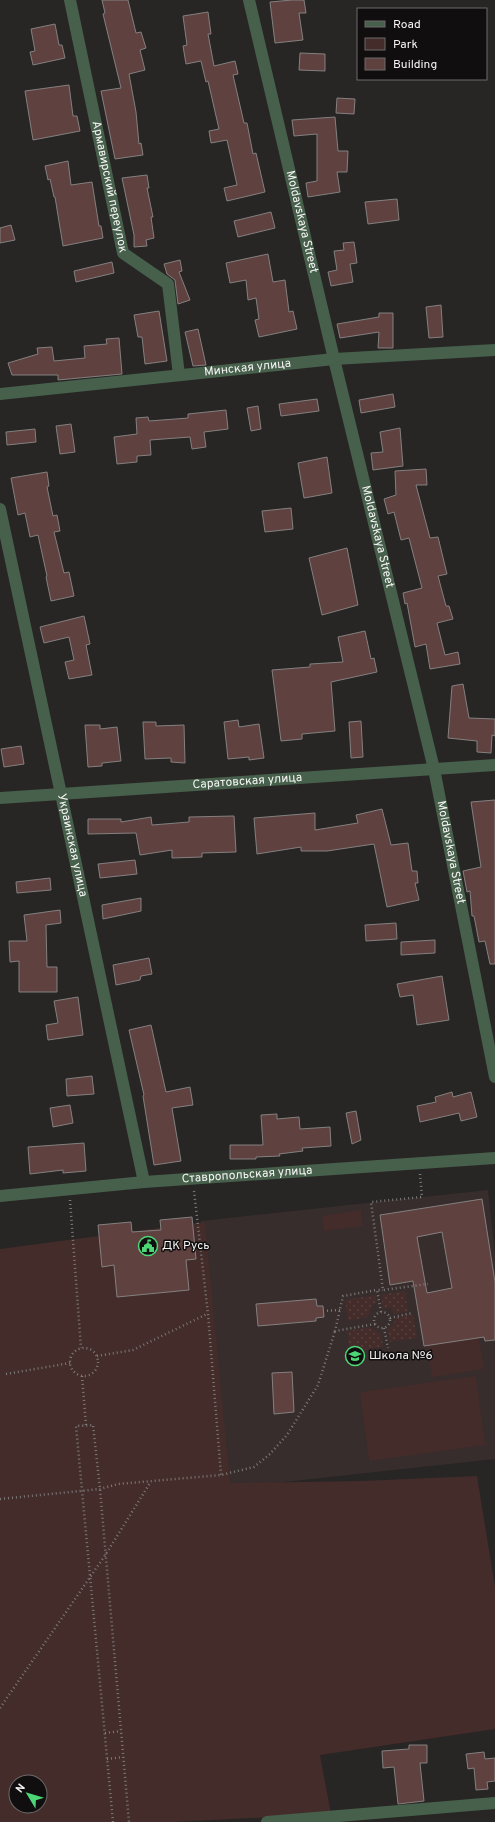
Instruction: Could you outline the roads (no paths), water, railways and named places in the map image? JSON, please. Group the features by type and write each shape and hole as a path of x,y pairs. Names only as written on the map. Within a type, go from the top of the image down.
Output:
{"street":[{"name":"Армавирский переулок","path":"70,0 123,253 168,284 179,375"},
{"name":"Moldavskaya Street","path":"249,0 334,359 434,769 495,1077"},
{"name":"Минская улица","path":"0,394 334,359 495,350"},
{"name":"Украинская улица","path":"0,509 144,1182"},
{"name":"Саратовская улица","path":"0,798 495,765"},
{"name":"Ставропольская улица","path":"0,1196 192,1178 495,1158"},
{"path":"267,1822 495,1803"}],"place":[{"name":"ДК Русь","path":"148,1246"},
{"name":"Школа №6","path":"355,1356"}]}
